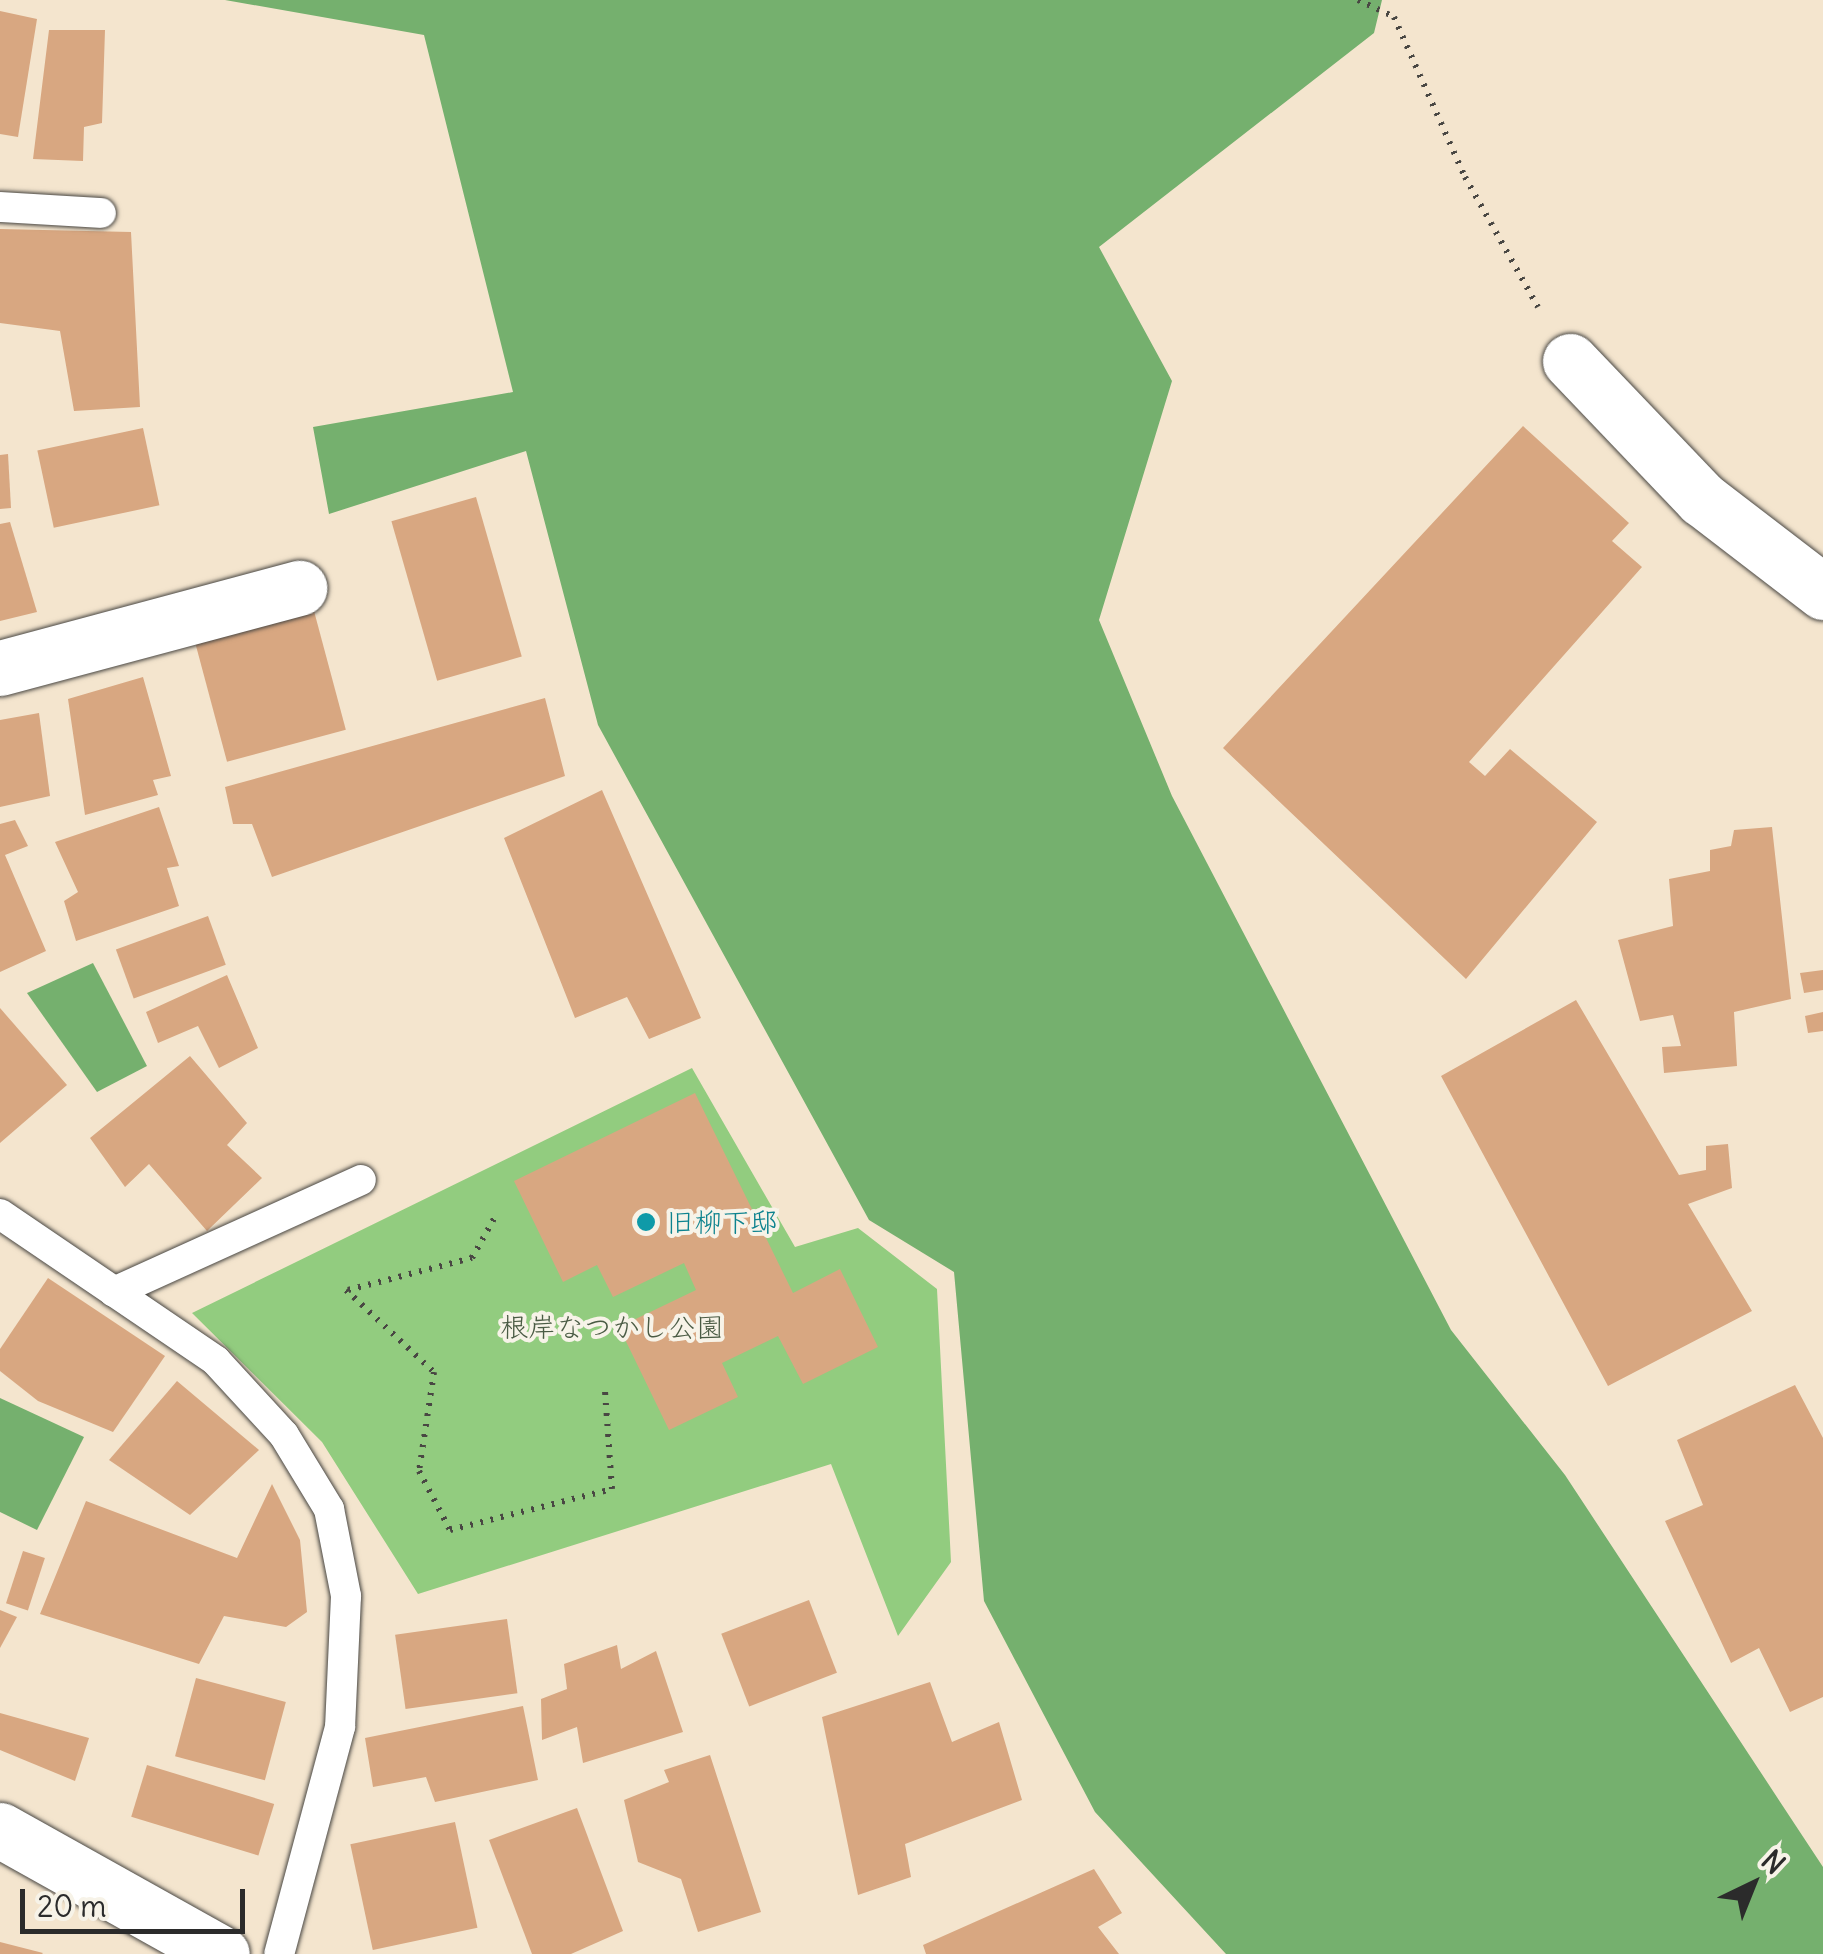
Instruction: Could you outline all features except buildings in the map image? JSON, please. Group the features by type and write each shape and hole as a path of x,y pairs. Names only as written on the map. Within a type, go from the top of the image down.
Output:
{"street":[{"path":"1560,344 1702,498 1823,592"},
{"path":"0,668 299,588"},
{"path":"0,1830 222,1954"}],"lane":[{"path":"0,207 102,213"},
{"path":"114,1292 360,1180"},
{"path":"0,1214 216,1362 284,1435 329,1509 346,1596 340,1727 279,1954"}],"path":[{"path":"1358,0 1394,17 1465,177 1560,344"},
{"path":"496,1215 472,1258 346,1290 434,1372 419,1471 450,1530 612,1489 605,1391"}],"green space":[{"path":"225,0 1382,0 1374,33 1099,247 1172,381 1099,620 1172,796 1451,1330 1565,1475 1823,1867 1823,1954 1226,1954 1095,1812 984,1601 954,1272 869,1220 598,725 526,451 329,514 313,427 513,392 424,35"},
{"path":"93,963 147,1066 97,1092 27,993"},
{"name":"根岸なつかし公園","path":"692,1068 795,1247 858,1228 937,1289 951,1562 898,1636 831,1464 418,1594 322,1442 192,1313"},
{"path":"0,1398 84,1437 37,1530 0,1512"}],"place":[{"name":"旧柳下邸","path":"646,1222"}]}
